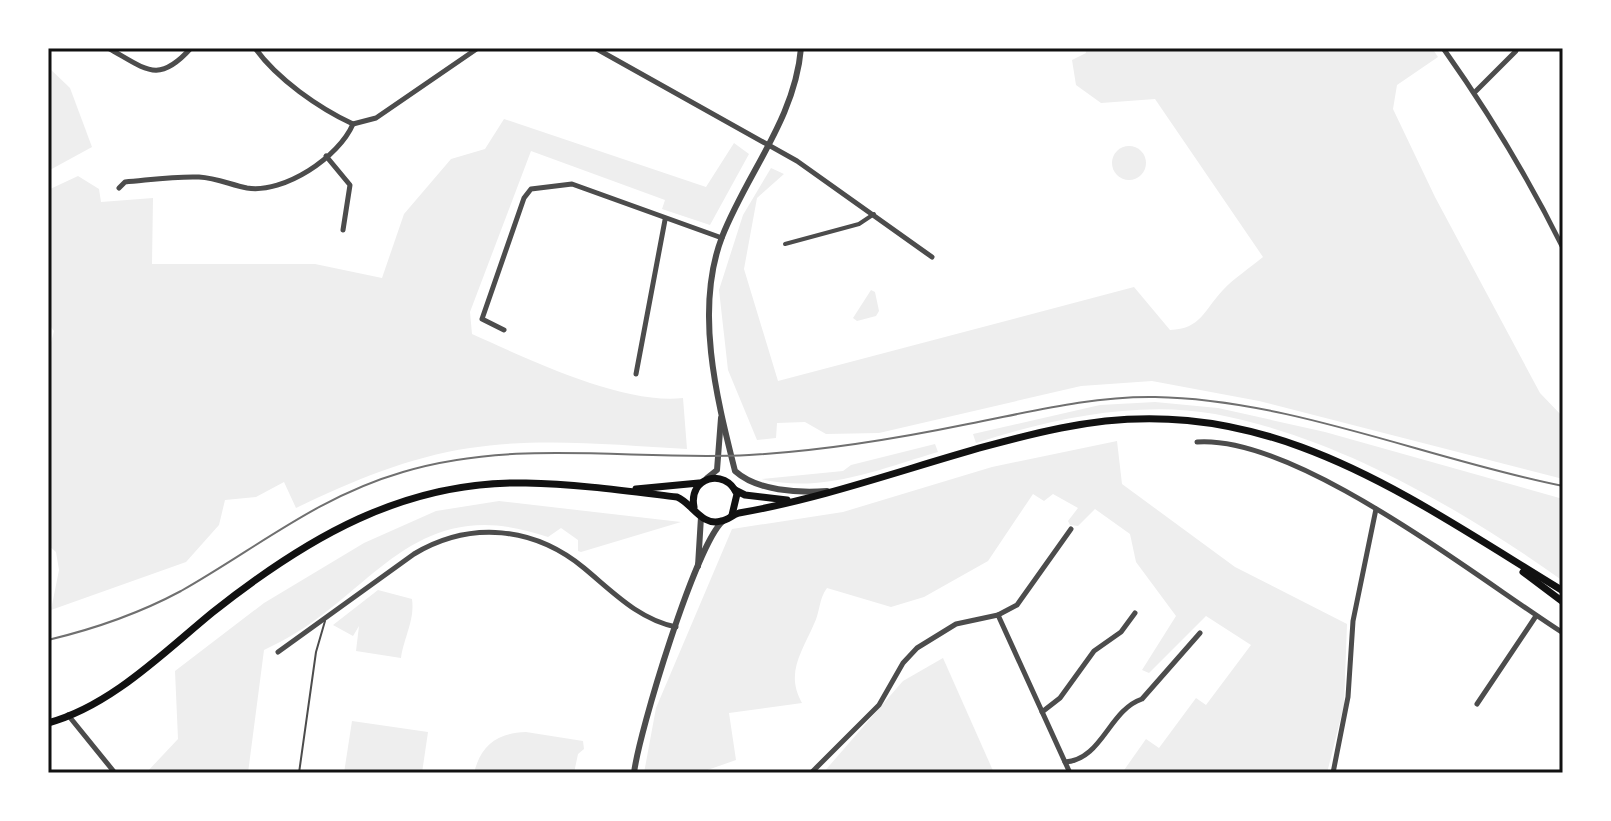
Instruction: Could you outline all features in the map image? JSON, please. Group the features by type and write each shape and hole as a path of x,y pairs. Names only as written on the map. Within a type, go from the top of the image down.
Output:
{"main road":[{"path":"51,724 128,681 264,573 323,534 365,514 423,495 487,484 525,483 618,490 677,497 710,522 723,521 732,515 1057,428 1106,419 1173,418 1249,430 1326,455 1372,476 1563,591"},
{"path":"618,490 720,478 751,496 791,501"},
{"path":"694,508 693,495 703,481"},
{"path":"732,515 737,502 734,488"},
{"path":"1489,547 1563,602"}],"street":[{"path":"108,48 148,70 163,72 177,64 191,48"},
{"path":"255,48 288,80 334,115 353,124 376,118 478,48"},
{"path":"595,48 769,144 932,257"},
{"path":"734,488 735,471 722,415 710,320 712,284 722,238 790,102 801,48"},
{"path":"1443,48 1476,91 1524,168 1563,248"},
{"path":"1476,91 1516,51"},
{"path":"119,188 125,182 196,177 264,188 283,185 326,156 347,137 353,124"},
{"path":"326,156 350,185 343,230"},
{"path":"504,330 482,319 524,198 531,189 572,184 722,238"},
{"path":"785,244 859,224 874,214"},
{"path":"636,374 665,220"},
{"path":"703,481 717,470 722,415"},
{"path":"1197,442 1210,441 1265,455 1328,482 1376,509 1563,633"},
{"path":"735,471 747,480 773,487 838,489"},
{"path":"1333,773 1348,697 1353,621 1376,509"},
{"path":"697,573 701,517"},
{"path":"634,773 644,719 676,627 716,528 723,521"},
{"path":"811,773 879,705 903,663 917,648 956,624 998,615 1017,605 1071,529"},
{"path":"278,652 424,548 458,535 501,532 527,536 558,549 641,615 676,627"},
{"path":"1042,712 1060,698 1094,651 1121,632 1135,613"},
{"path":"998,615 1070,773"},
{"path":"1477,704 1536,616"},
{"path":"1065,762 1086,756 1128,704 1142,699 1200,633"},
{"path":"68,715 115,773"}],"lane":[{"path":"299,773 316,652 328,617"}],"shaded area":[{"path":"1085,48 1432,48 1438,57 1397,85 1393,109 1435,197 1540,393 1563,417 1563,479 1259,401 1152,381 1081,386 879,433 826,434 805,422 777,423 776,438 757,440 728,370 719,290 743,215 771,168 784,174 757,198 744,269 778,381 1134,287 1170,330 1180,329 1201,317 1227,286 1263,257 1155,99 1101,103 1076,85 1072,60 1086,53"},
{"path":"48,67 70,88 92,147 48,171"},
{"path":"504,119 706,187 734,143 749,154 710,225 662,209 665,200 531,151 470,312 472,334 548,367 633,394 683,398 687,449 551,442 470,448 425,457 381,471 296,508 284,482 256,497 225,500 219,525 186,562 51,610 59,570 56,552 48,545 48,354 54,331 48,323 48,190 78,176 99,189 101,202 153,198 152,264 315,264 382,278 404,214 451,159 485,149"},
{"path":"1129,146 1141,151 1146,163 1141,175 1129,180 1117,175 1112,163 1117,151"},
{"path":"871,290 875,292 879,311 876,316 857,321 853,318"},
{"path":"1155,402 1218,408 1325,432 1563,499 1563,581 1483,528 1397,479 1353,458 1261,425 1215,414 1155,409 1094,414 1034,426 976,443 973,434 1100,405"},
{"path":"1117,441 1122,484 1235,567 1347,624 1344,705 1327,773 1122,773 1146,739 1159,748 1196,698 1206,705 1251,645 1206,616 1149,673 1142,670 1176,616 1136,562 1130,534 1095,509 1078,526 1070,525 1068,521 1078,508 1053,494 1044,501 1033,494 988,561 924,597 891,607 827,588 795,672 797,692 802,703 729,713 736,760 699,773 644,773 656,708 732,529 843,512 992,467"},
{"path":"935,444 938,452 851,478 806,484 761,479 843,471 851,465"},
{"path":"499,501 681,522 581,552 578,551 578,540 561,528 548,537 500,526 459,527 425,539 394,558 301,630 264,650 248,773 146,773 178,739 175,671 264,603 364,543 436,511"},
{"path":"378,590 412,599 411,621 401,658 356,651 359,626 353,636 333,625"},
{"path":"943,658 994,773 823,773 903,681"},
{"path":"352,721 428,732 422,773 344,773"},
{"path":"526,732 583,741 584,749 578,754 574,773 474,773 481,755 492,742 507,735"}],"tram line":[{"path":"48,640 116,620 165,599 343,495 403,472 488,456 532,453 705,456 777,453 886,439 1084,402 1155,397 1206,400 1308,419 1563,486"}]}
